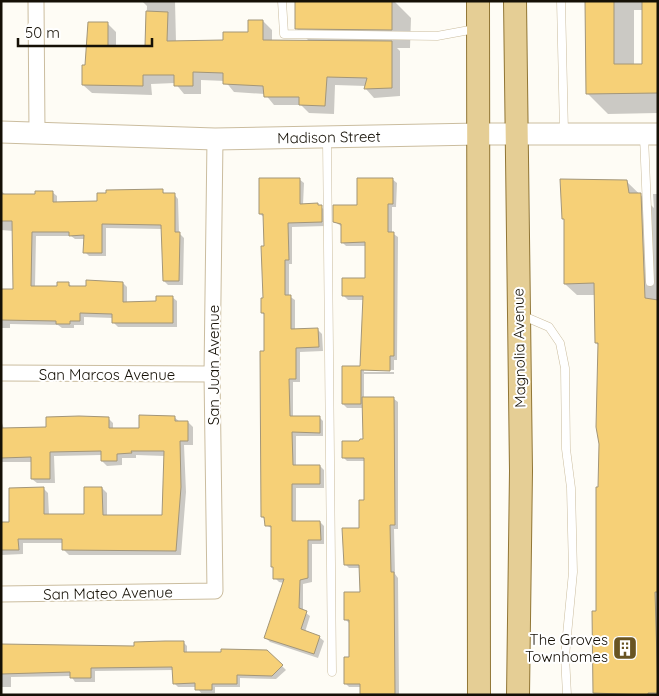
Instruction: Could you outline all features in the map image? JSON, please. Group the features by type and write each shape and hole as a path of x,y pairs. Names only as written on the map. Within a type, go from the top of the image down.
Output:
{"main road":[{"path":"478,1 479,695"},
{"name":"Magnolia Avenue","path":"515,1 521,471 518,695"},
{"name":"Madison Street","path":"1,132 214,139 479,134 651,134"}],"street":[{"path":"36,1 36,132"},
{"name":"San Juan Avenue","path":"214,139 212,374 215,591"},
{"name":"San Marcos Avenue","path":"1,373 212,374"},
{"name":"San Mateo Avenue","path":"1,594 215,591"}],"lane":[{"path":"282,1 284,34 438,36 478,29"},
{"path":"561,1 564,134"},
{"path":"650,282 651,134"},
{"path":"327,137 332,672"},
{"path":"519,314 549,327 560,343 565,368 566,449 572,488 573,572 565,656 567,695"}],"building":[{"path":"295,1 392,1 392,30 295,29"},
{"path":"585,1 614,1 614,64 642,64 642,1 658,1 658,93 586,94"},
{"path":"146,11 168,12 167,41 223,40 223,32 248,32 248,20 263,20 263,40 392,41 392,88 364,89 367,78 327,77 325,106 299,105 299,97 264,97 263,86 223,84 223,73 193,72 193,86 174,86 174,75 143,75 143,86 82,85 82,65 85,65 88,22 108,22 108,46 145,46"},
{"path":"259,178 300,178 300,204 318,203 318,205 322,205 322,222 288,223 289,260 285,260 285,295 291,295 291,329 318,328 319,347 296,348 296,379 289,379 290,416 320,416 320,433 292,432 293,465 320,465 320,484 292,484 292,521 320,521 321,540 308,540 308,578 300,580 299,608 307,611 301,629 320,636 314,654 264,638 284,579 273,579 273,567 271,567 271,526 265,526 264,517 261,517 260,351 264,351 264,313 261,313 261,298 263,298 261,246 264,246 263,214 259,214"},
{"path":"357,178 393,178 393,204 388,204 388,232 394,232 394,356 390,356 390,371 361,370 361,404 342,404 342,366 360,366 363,296 342,296 342,278 365,278 365,242 341,243 341,224 333,222 333,205 357,205"},
{"path":"560,179 627,180 629,193 641,193 645,298 658,300 658,592 655,592 658,693 648,693 648,695 593,693 592,611 596,611 596,487 598,487 599,444 596,427 598,343 595,343 594,283 564,284 564,219 562,219"},
{"path":"163,189 163,193 175,193 175,232 180,232 179,281 163,281 161,225 102,224 102,253 83,253 84,235 69,236 69,232 32,232 31,286 57,286 57,282 69,282 69,286 86,286 86,280 123,282 123,302 156,301 156,296 173,296 173,323 112,323 112,314 80,313 80,321 70,321 70,324 56,324 56,321 1,320 1,289 13,289 12,221 1,221 1,194 35,194 35,191 53,191 53,202 97,201 97,193 106,193 106,190"},
{"path":"362,397 394,397 395,525 390,525 391,572 394,572 395,694 360,694 360,684 344,684 344,657 349,657 349,620 344,620 344,592 360,592 359,565 344,565 342,528 359,528 359,500 364,500 364,458 342,458 342,441 359,441 363,439"},
{"path":"139,415 175,416 175,421 188,421 188,441 180,441 181,487 176,551 62,550 62,539 18,539 19,550 1,550 1,522 9,522 9,488 44,487 44,514 84,514 84,487 102,487 103,515 162,515 164,451 131,451 132,453 117,454 117,461 101,461 101,451 50,452 50,479 31,479 31,457 1,458 1,428 46,427 46,417 79,416 109,417 109,428 139,428"},
{"path":"184,641 184,652 221,652 221,649 267,650 283,665 272,676 237,675 237,684 212,684 212,690 195,690 195,683 173,684 172,667 91,668 91,678 70,678 70,672 1,674 1,644 134,646 134,642"}],"place":[{"name":"The Groves Townhomes","path":"625,648"}]}
